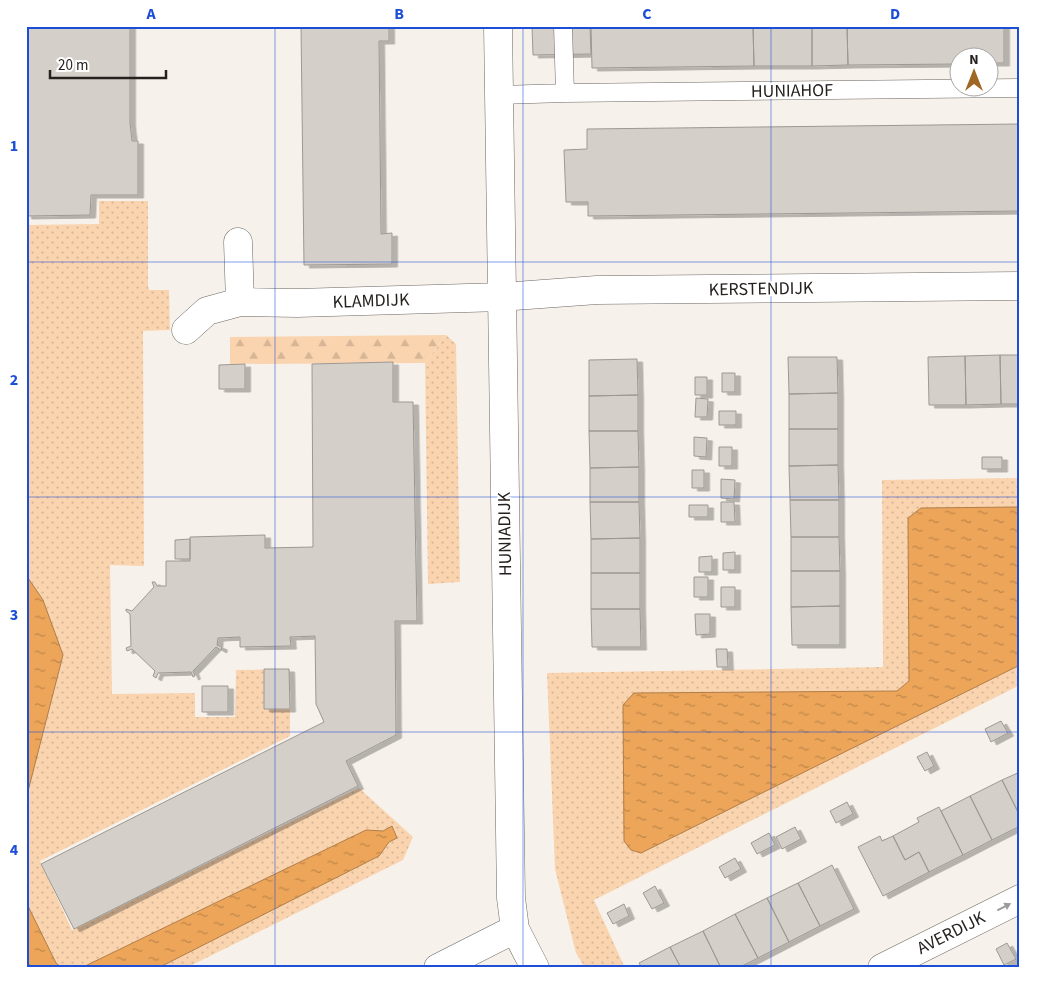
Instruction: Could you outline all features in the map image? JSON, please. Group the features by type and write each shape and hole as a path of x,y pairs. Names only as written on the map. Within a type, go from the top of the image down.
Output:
{"street":[{"name":"HUNIADIJK","path":"498,26 511,898 515,929 535,968"},
{"path":"238,242 240,302"},
{"name":"KERSTENDIJK","path":"502,297 597,290 1020,286"},
{"name":"KLAMDIJK","path":"186,330 207,311 240,302 297,303 502,297"},
{"name":"AVERDIJK","path":"882,968 1020,899"},
{"path":"438,968 515,929"}],"lane":[{"path":"499,95 565,94 563,26"},
{"name":"HUNIAHOF","path":"565,94 1020,88"}],"green space":[{"path":"99,201 148,201 148,286 149,290 169,290 170,330 143,331 144,566 110,565 112,694 195,693 195,717 235,717 236,670 290,669 290,736 40,861 72,930 359,788 413,837 403,860 186,968 158,968 379,856 395,831 392,826 383,831 366,830 81,968 62,968 56,963 26,902 26,799 63,655 43,600 26,575 26,225 99,224"},
{"path":"446,335 456,344 460,582 428,584 425,363"},
{"path":"446,335 425,363 230,364 230,337"},
{"path":"1020,478 1020,507 922,508 908,518 909,681 897,691 634,693 641,853 1020,665 1020,685 594,900 625,968 585,968 576,953 555,869 547,673 883,667 882,480"}],"water":[{"path":"1020,507 1020,665 641,853 631,850 624,841 623,705 634,693 897,691 909,681 908,518 921,508"},
{"path":"26,575 43,600 63,655 26,799"},
{"path":"392,826 397,838 389,842 379,856 158,968 81,968 366,830 383,831"},
{"path":"26,902 56,963 62,968 32,968 26,960"}],"building":[{"path":"26,26 130,26 130,123 132,141 138,141 138,195 91,195 90,215 26,216"},
{"path":"301,26 389,26 389,41 379,41 381,234 392,233 392,264 304,265"},
{"path":"532,26 590,26 591,54 533,55"},
{"path":"591,26 753,26 754,66 592,68"},
{"path":"753,26 812,26 812,66 754,66"},
{"path":"812,26 847,26 848,65 812,66"},
{"path":"847,26 1004,26 1004,63 998,63 998,48 948,48 948,64 848,65"},
{"path":"1020,124 1020,211 588,216 588,202 566,202 564,150 587,149 587,129"},
{"path":"1000,355 1020,355 1020,404 1001,404"},
{"path":"1000,355 1001,404 966,405 965,356"},
{"path":"965,356 966,405 929,405 928,357"},
{"path":"788,357 837,357 838,393 789,394"},
{"path":"637,359 638,395 589,396 589,360"},
{"path":"393,362 393,402 413,402 417,621 395,621 396,735 346,761 358,786 74,929 41,864 324,722 316,704 315,636 290,637 291,646 240,647 240,637 218,638 217,645 222,647 221,650 216,647 193,671 195,676 193,677 191,672 158,673 156,678 153,676 155,671 132,649 127,651 126,648 131,646 130,614 126,609 132,611 154,587 152,582 155,582 157,586 166,586 166,561 190,561 190,537 265,535 265,548 313,547 312,364"},
{"path":"245,364 245,389 219,389 219,365"},
{"path":"722,373 735,373 735,392 722,392"},
{"path":"695,377 707,377 707,395 695,395"},
{"path":"838,393 838,429 789,429 789,394"},
{"path":"638,395 638,431 589,431 589,396"},
{"path":"696,398 708,399 707,417 695,417"},
{"path":"719,411 736,411 736,425 719,425"},
{"path":"789,429 838,429 838,465 789,466"},
{"path":"589,431 638,431 639,467 590,468"},
{"path":"694,437 707,438 706,457 694,456"},
{"path":"719,447 732,447 732,466 719,466"},
{"path":"982,457 1002,457 1002,469 982,469"},
{"path":"838,465 839,500 790,500 789,466"},
{"path":"639,467 639,502 590,502 590,468"},
{"path":"692,470 704,470 704,488 692,488"},
{"path":"721,479 735,480 734,499 721,498"},
{"path":"790,500 839,500 839,537 791,537"},
{"path":"590,502 639,502 640,538 591,539"},
{"path":"721,502 734,502 735,522 721,522"},
{"path":"689,505 708,505 708,517 689,517"},
{"path":"791,537 839,537 840,571 791,571"},
{"path":"640,538 640,573 591,573 591,539"},
{"path":"190,539 190,559 175,559 175,540"},
{"path":"735,552 735,570 723,570 723,553"},
{"path":"712,556 712,572 699,572 699,557"},
{"path":"791,571 840,571 840,606 791,607"},
{"path":"591,573 640,573 640,609 591,609"},
{"path":"694,577 708,577 708,597 694,597"},
{"path":"721,587 735,587 735,607 721,607"},
{"path":"840,606 840,645 792,645 791,607"},
{"path":"591,609 640,609 641,647 592,647"},
{"path":"695,614 710,614 710,634 696,635"},
{"path":"716,649 727,649 728,667 717,667"},
{"path":"264,669 289,669 290,709 264,709"},
{"path":"202,686 228,686 228,712 202,712"},
{"path":"1001,721 1008,733 991,742 985,729"},
{"path":"927,752 934,766 925,771 917,757"},
{"path":"1020,772 1020,816 1002,780"},
{"path":"1002,780 1020,816 1020,826 992,840 970,796"},
{"path":"970,796 992,840 963,855 941,811"},
{"path":"847,802 853,814 836,823 830,811"},
{"path":"939,807 963,855 929,872 919,852 905,860 893,836 919,822 917,818"},
{"path":"795,827 801,839 782,849 776,837"},
{"path":"769,833 775,845 757,854 751,843"},
{"path":"880,836 882,841 893,836 905,860 919,852 929,872 883,896 858,847"},
{"path":"735,858 741,869 725,878 719,867"},
{"path":"832,865 854,909 820,926 798,883"},
{"path":"798,883 820,926 789,942 767,898"},
{"path":"655,886 664,903 652,909 643,893"},
{"path":"767,898 789,942 758,958 735,914"},
{"path":"624,904 629,916 613,924 607,913"},
{"path":"735,914 758,958 738,968 721,968 703,931"},
{"path":"703,931 721,968 681,968 670,947"},
{"path":"1007,943 1016,959 1004,965 996,949"},
{"path":"670,947 681,968 642,968 639,963"}]}
